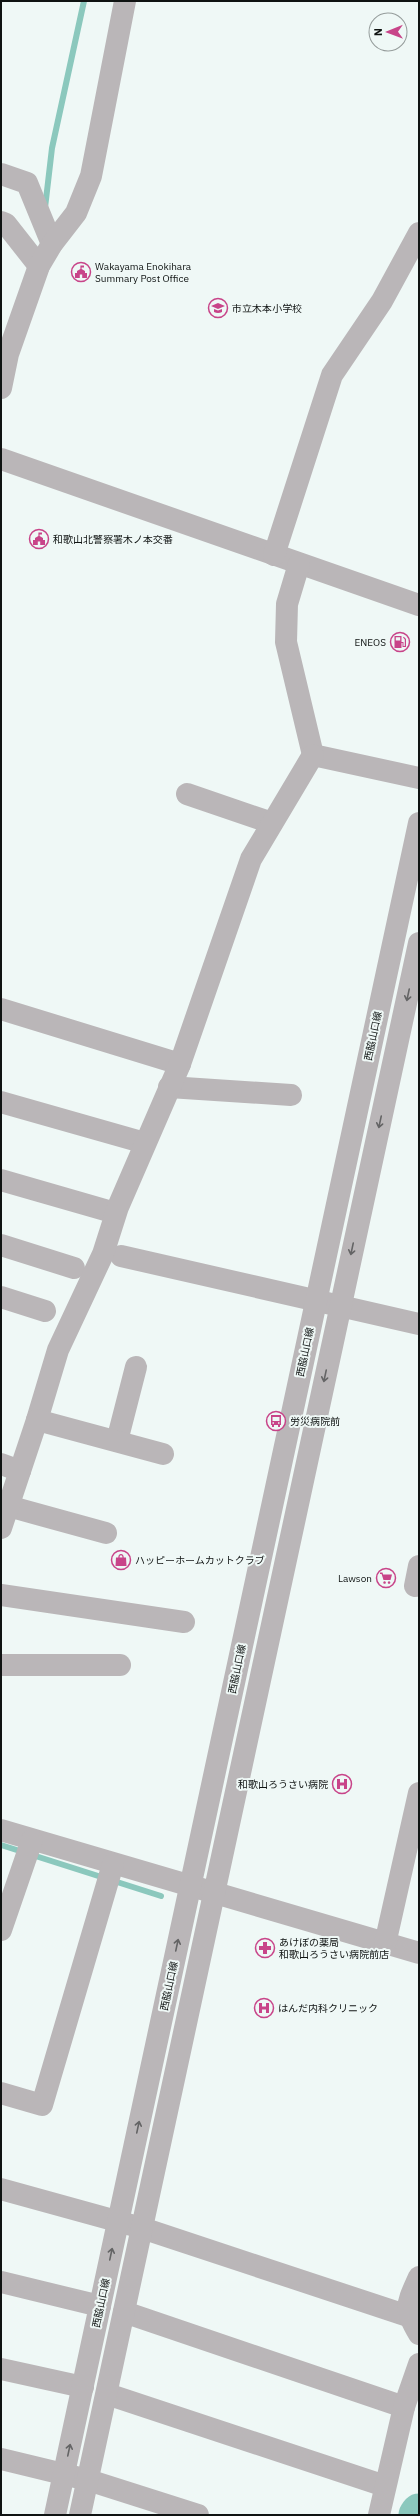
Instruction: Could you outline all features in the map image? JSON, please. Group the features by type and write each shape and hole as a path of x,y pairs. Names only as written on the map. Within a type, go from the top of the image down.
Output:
{"street":[{"path":"1,388 8,354 39,266 52,244 76,213 91,176 125,1"},
{"path":"1,174 27,183 52,244"},
{"path":"1,222 6,224 39,266"},
{"path":"274,555 332,375 382,300 419,233"},
{"path":"1,459 419,605"},
{"path":"1,1528 8,1506 10,1468 37,1420 58,1350 103,1254 118,1207 144,1143 180,1064 251,859 313,755 286,642 287,604 299,564"},
{"path":"313,755 419,778"},
{"path":"187,794 272,823"},
{"name":"西脇山口線","path":"55,2515 419,823"},
{"path":"397,926 419,932"},
{"path":"80,2515 419,944"},
{"path":"1,1009 180,1064"},
{"path":"169,1088 291,1095"},
{"path":"1,1102 144,1143"},
{"path":"1,1180 105,1210"},
{"path":"1,1245 74,1268"},
{"path":"121,1256 340,1306 418,1320"},
{"path":"1,1297 45,1312"},
{"path":"117,1441 136,1367"},
{"path":"37,1420 163,1454"},
{"path":"8,1506 106,1533"},
{"path":"1,1596 184,1622"},
{"path":"1,1665 120,1665"},
{"path":"385,1944 419,1793"},
{"path":"1,1830 109,1876 190,1887 385,1944 418,1952"},
{"path":"1,1930 5,1904 22,1868 31,1843"},
{"path":"1,2093 42,2105 109,1876"},
{"path":"1,2189 118,2220 414,2325"},
{"path":"414,2325 408,2300 419,2277"},
{"path":"1,2282 100,2306"},
{"path":"124,2312 404,2408"},
{"path":"379,2515 404,2408 419,2364"},
{"path":"1,2369 83,2387"},
{"path":"107,2394 385,2486"},
{"path":"1,2459 64,2473 198,2515"}],"waterway":[{"path":"45,208 52,148 84,1"},
{"path":"1,1845 161,1896"}],"place":[{"name":"Wakayama Enokihara Summary Post Office","path":"81,272"},
{"name":"市立木本小学校","path":"218,308"},
{"name":"和歌山北警察署木ノ本交番","path":"39,539"},
{"name":"ENEOS","path":"400,642"},
{"name":"労災病院前","path":"276,1421"},
{"name":"ハッピーホームカットクラブ","path":"121,1560"},
{"name":"Lawson","path":"386,1578"},
{"name":"和歌山ろうさい病院","path":"342,1784"},
{"name":"あけぼの薬局 和歌山ろうさい病院前店","path":"265,1948"},
{"name":"はんだ内科クリニック","path":"264,2008"}]}
